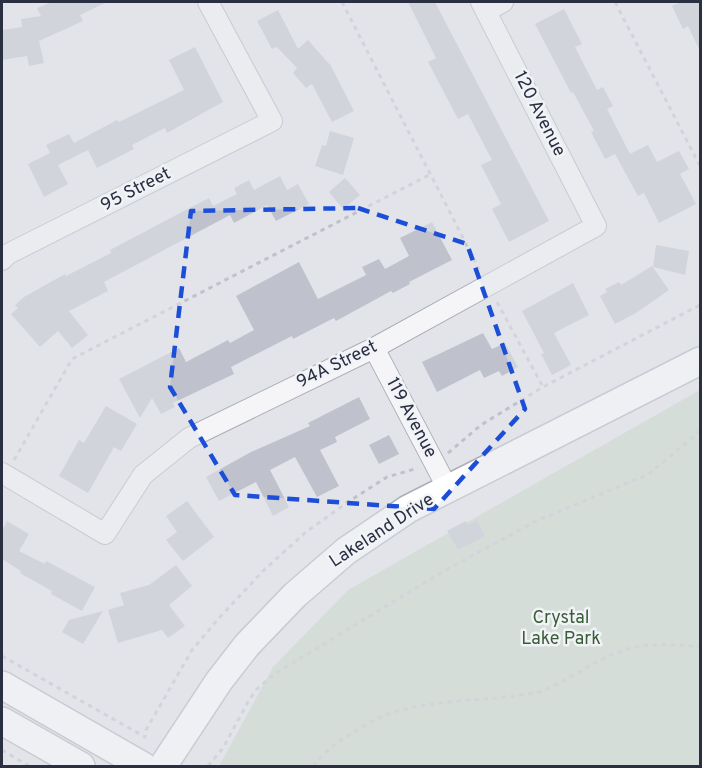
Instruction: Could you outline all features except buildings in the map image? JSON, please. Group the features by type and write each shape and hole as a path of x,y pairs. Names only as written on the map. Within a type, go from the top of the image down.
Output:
{"street":[{"name":"95 Street","path":"2,260 8,254 272,121 208,2"},
{"name":"120 Avenue","path":"490,5 596,226"},
{"name":"94A Street","path":"4,474 105,534 143,475 189,438 375,348 596,226"},
{"name":"119 Avenue","path":"375,348 448,489"},
{"name":"Lakeland Drive","path":"163,766 219,681 247,645 295,595 346,551 408,509 700,361"},
{"path":"2,685 143,766"},
{"path":"2,721 81,766"}],"path":[{"path":"342,2 543,387"},
{"path":"615,2 700,166"},
{"path":"4,474 72,359 430,174"},
{"path":"208,766 223,748 253,695 273,675 444,572 536,521 649,474 700,431"},
{"path":"313,766 332,746 372,721 387,715 414,707 539,692 556,686 600,661 634,648 656,644 700,646"},
{"path":"2,656 145,737"},
{"path":"2,750 29,766"}],"highlighted area":[{"path":"358,208 467,244 525,409 434,509 235,495 170,387 191,211"}],"green space":[{"name":"Crystal Lake Park","path":"700,390 700,766 219,766 273,667 348,590"}]}
